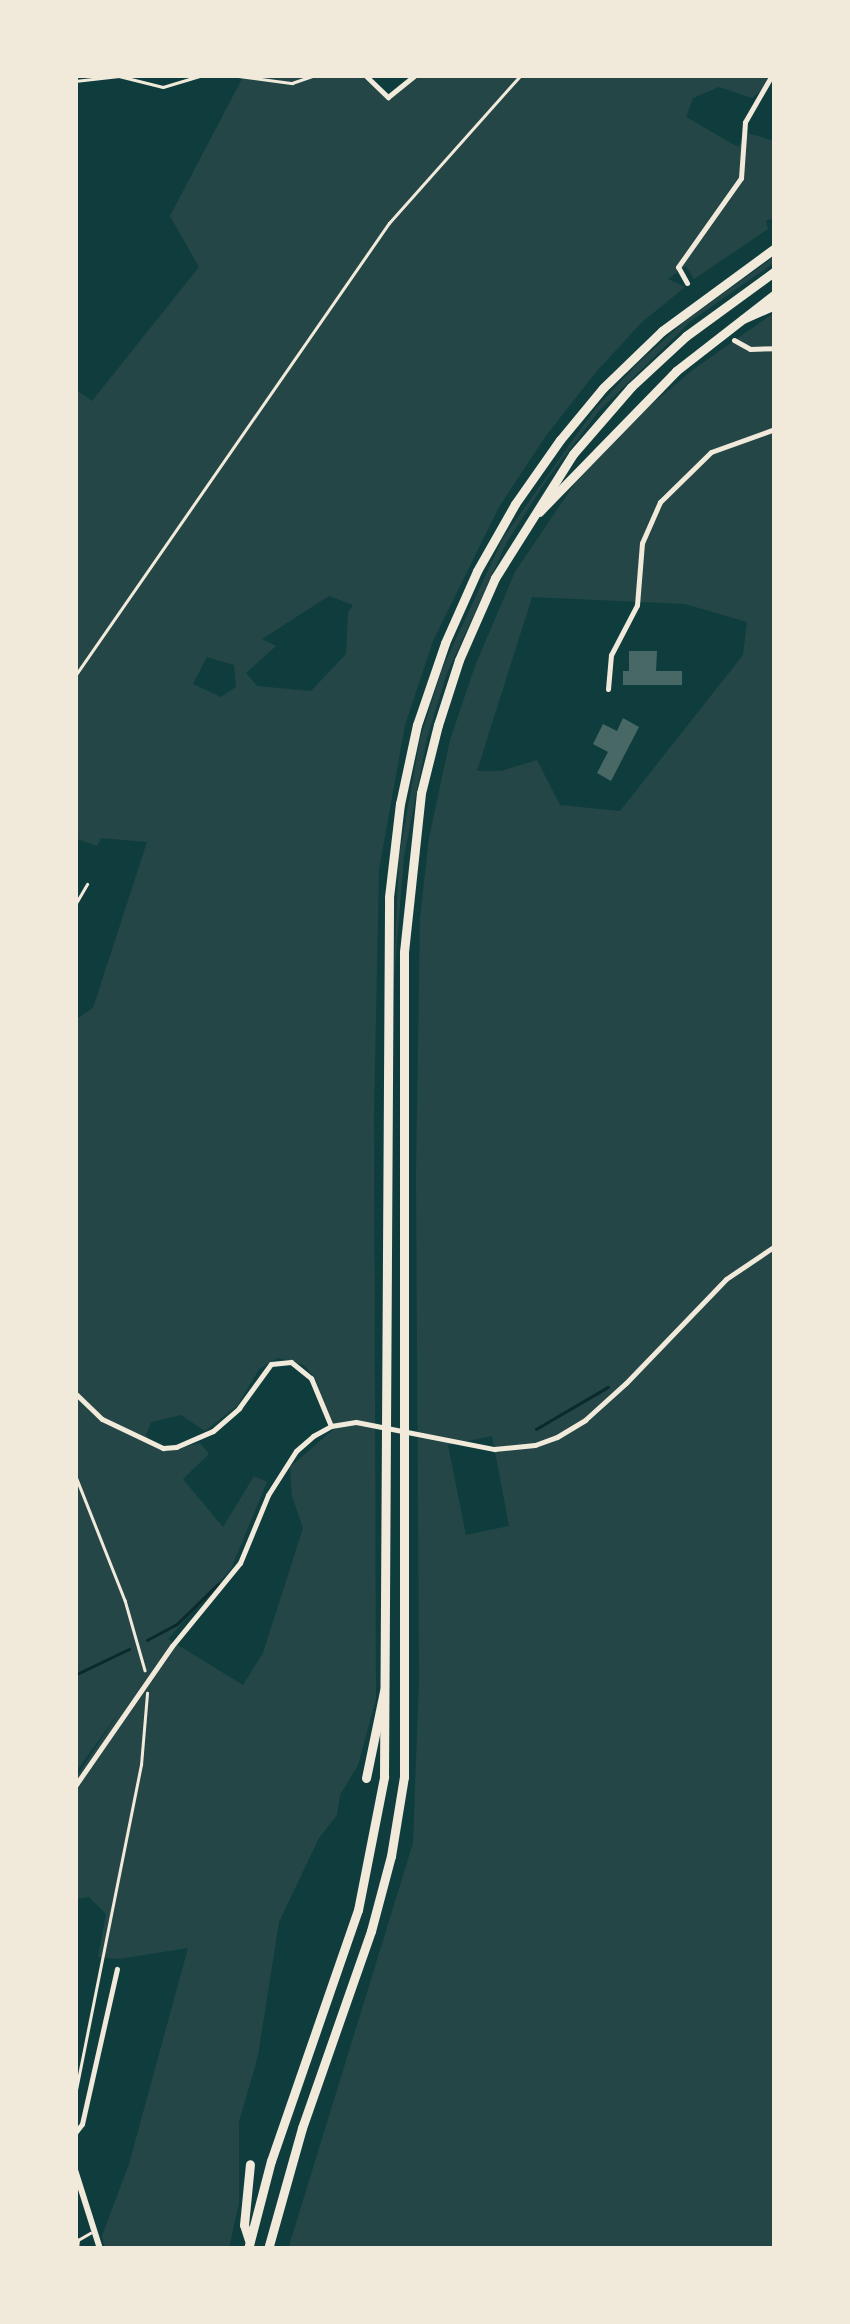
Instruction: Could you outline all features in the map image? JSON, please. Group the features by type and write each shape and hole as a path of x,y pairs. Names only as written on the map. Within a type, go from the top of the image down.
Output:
{"highway":[{"path":"249,2245 271,2161 350,1935 371,1858 384,1777 388,1684 389,896 400,804 417,725 444,643 477,571 515,504 560,440 662,331 775,248"},
{"path":"268,2249 286,2176 367,1944 391,1856 404,1777 404,952 421,792 459,660 496,578 573,454 631,387 686,336 775,271"},
{"path":"529,520 556,498 583,464 676,371 775,294"},
{"path":"736,322 775,305"},
{"path":"366,1778 388,1684"},
{"path":"249,2245 244,2225 250,2164"}],"street":[{"path":"365,75 388,97 414,75"},
{"path":"687,283 678,267 741,178 745,122 772,75"},
{"path":"734,340 750,349 775,348"},
{"path":"608,689 611,654 637,605 642,542 660,502 711,452 775,429"},
{"path":"75,1786 172,1646 240,1564 268,1495 296,1452 330,1426 366,1422 451,1443 494,1448 534,1444 557,1436 585,1420 626,1383 726,1279 775,1246"},
{"path":"75,1393 102,1419 164,1448 176,1447 213,1431 239,1408 270,1364 291,1362 311,1378 330,1426"},
{"path":"75,2132 82,2124 117,1969"},
{"path":"75,2170 100,2249"}],"lane":[{"path":"75,905 87,884"},
{"path":"77,2249 78,2240 95,2231"}],"path":[{"path":"75,81 119,76 163,87 203,75"},
{"path":"231,75 292,83 315,75"},
{"path":"75,676 390,223 520,75"},
{"path":"75,1474 125,1600 144,1668"},
{"path":"75,2095 141,1765 147,1700"}],"shaded area":[{"path":"244,75 360,75 389,100 418,75 775,75 775,84 771,82 752,98 719,87 693,98 686,117 738,147 747,133 775,141 775,217 766,221 768,229 694,279 686,266 668,279 685,287 641,323 545,437 499,507 433,641 405,725 379,870 374,1114 376,1699 358,1765 340,1795 337,1815 319,1838 279,1922 258,2056 239,2122 239,2202 229,2249 105,2249 102,2236 129,2164 188,1948 118,1959 98,1957 106,1914 89,1897 75,1899 75,1779 120,1711 75,1773 75,1020 93,1008 147,842 101,838 97,846 77,839 75,844 75,389 92,401 199,267 170,216","holes":["329,596 353,605 348,613 346,654 311,691 257,686 246,673 276,646 262,639","207,657 234,665 236,687 221,697 193,684","278,1358 304,1365 315,1378 334,1429 290,1467 292,1496 303,1528 263,1653 243,1685 168,1639 231,1569 267,1482 254,1476 223,1527 183,1479 209,1454 200,1443 170,1450 152,1446 146,1435 151,1422 181,1415 205,1431 237,1406 259,1369"]},
{"path":"775,256 775,262 691,321 599,411 548,478 507,542 447,673 427,738 404,857 393,992 399,857 420,739 442,669 503,538 595,409 638,363 685,321"},
{"path":"775,312 775,2249 288,2249 413,1843 419,1680 416,1175 420,918 429,838 450,740 475,666 515,572 575,483 646,409 694,369","holes":["532,597 685,604 747,622 743,655 620,811 560,805 537,760 501,771 477,771","492,1436 509,1526 466,1535 448,1445"]}],"building":[{"path":"629,651 657,651 656,671 682,671 682,685 623,685 623,671 629,671"},
{"path":"623,718 639,727 611,781 597,773 608,752 593,744 603,724 617,731"}],"waterway":[{"path":"536,1429 608,1387"},
{"path":"147,1640 177,1624 218,1584"},
{"path":"75,1675 129,1649"}]}
